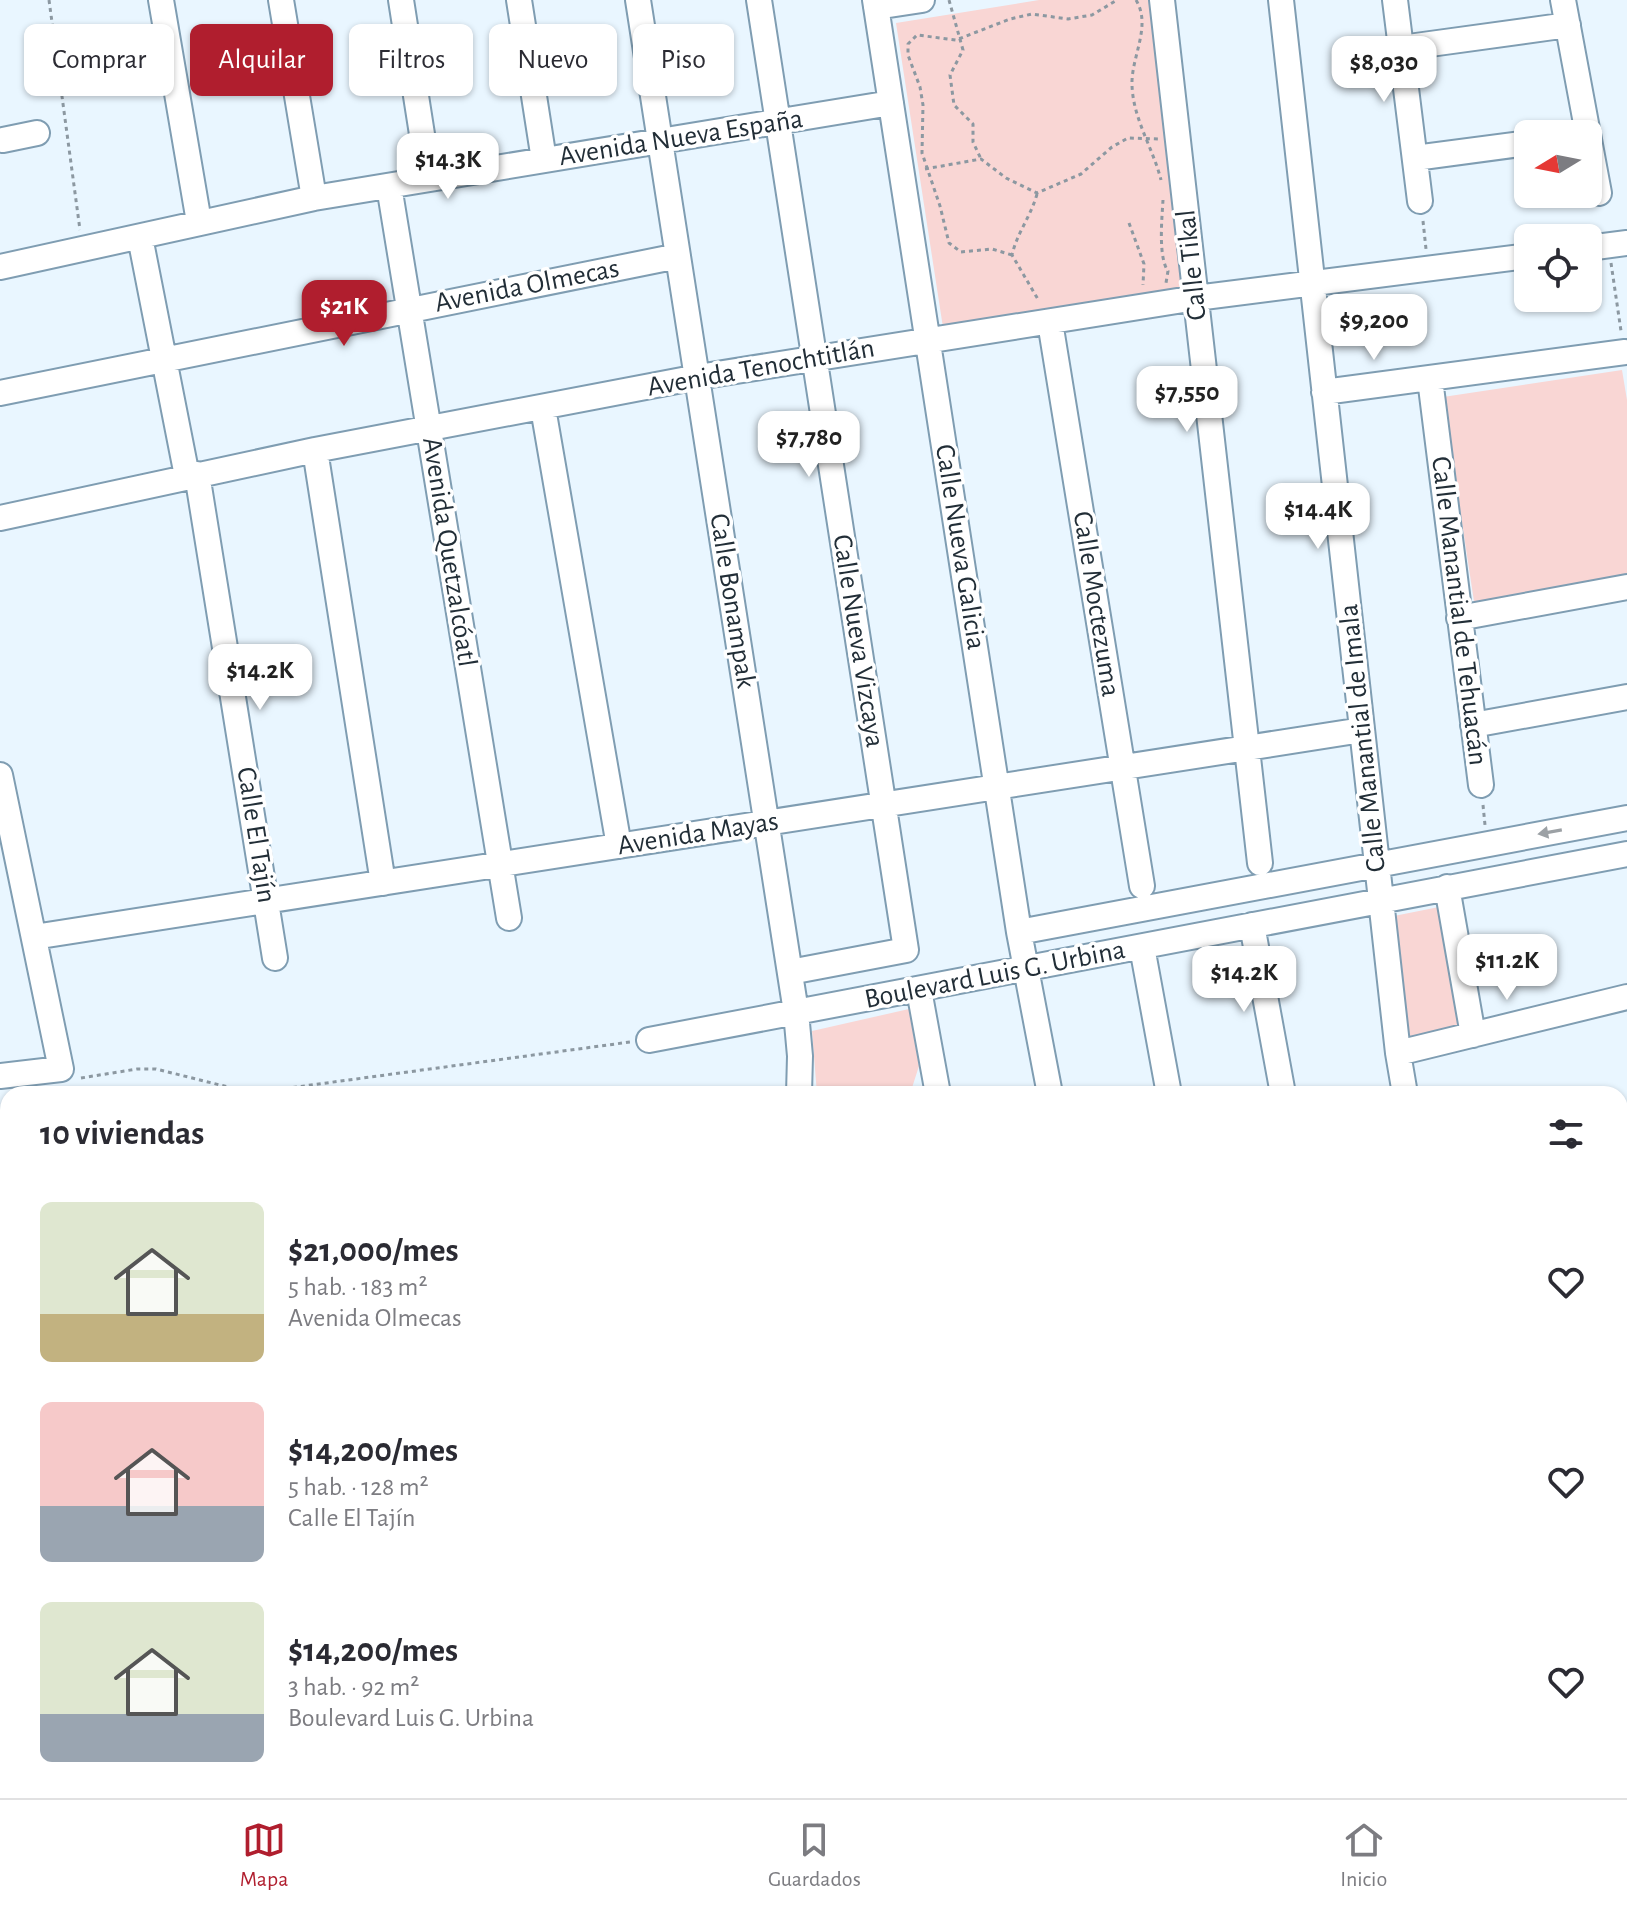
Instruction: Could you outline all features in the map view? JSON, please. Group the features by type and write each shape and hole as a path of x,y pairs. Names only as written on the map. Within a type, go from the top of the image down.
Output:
{"street":[{"path":"161,0 199,222"},
{"path":"281,0 314,198"},
{"path":"401,0 429,179"},
{"path":"519,0 544,160"},
{"name":"Calle Bonampak","path":"638,0 796,1012 799,1086"},
{"name":"Calle Nueva Vizcaya","path":"759,0 906,950"},
{"path":"876,4 922,0"},
{"name":"Calle Tikal","path":"1162,0 1260,863"},
{"name":"Calle Manantial de Imala","path":"1281,0 1404,1086"},
{"path":"1395,0 1420,201"},
{"path":"1563,0 1586,120"},
{"name":"Calle Nueva Galicia","path":"876,4 1019,932 1048,1086"},
{"path":"1401,48 1568,25"},
{"name":"Avenida Nueva España","path":"0,267 314,198 891,103"},
{"path":"1,135 37,133"},
{"path":"1415,158 1514,145"},
{"name":"Avenida Quetzalcóatl","path":"389,186 509,918"},
{"name":"Calle El Tajín","path":"140,237 164,360 192,475 275,958"},
{"path":"1602,246 1627,243"},
{"name":"Avenida Olmecas","path":"0,393 678,256"},
{"name":"Avenida Tenochtitlán","path":"0,518 315,450 698,377 1196,298 1514,258"},
{"name":"Calle Moctezuma","path":"1050,322 1142,886"},
{"path":"1325,400 1431,387 1624,351"},
{"name":"Calle Manantial de Tehuacán","path":"1431,387 1481,785"},
{"path":"543,408 619,846"},
{"path":"315,450 383,883"},
{"path":"1459,618 1627,587"},
{"path":"1473,725 1627,697"},
{"name":"Avenida Mayas","path":"34,937 1362,730"},
{"path":"0,775 61,1069 0,1076"},
{"name":"Boulevard Luis G. Urbina","path":"1019,932 1627,818"},
{"name":"Boulevard Luis G. Urbina","path":"649,1040 1627,854"},
{"path":"1447,887 1473,1035"},
{"path":"1252,925 1282,1086"},
{"path":"1142,947 1168,1086"},
{"name":"Boulevard Luis G. Urbina","path":"790,972 906,950"},
{"path":"919,990 936,1086"},
{"path":"1398,1053 1627,997"},
{"path":"927,1086 933,1068"}],"path":[{"path":"49,0 83,250"},
{"path":"949,0 963,50 950,75 954,105 973,124 973,142 981,159 1006,178 1037,193 1081,174 1112,147 1128,138 1178,138"},
{"path":"1012,255 992,249 961,252 949,243 920,140 923,105 908,55 908,44 917,35 944,40 961,38 1032,14 1068,19 1092,15 1117,0"},
{"path":"1136,0 1142,17 1132,81 1134,108 1155,158 1160,180"},
{"path":"902,173 981,159"},
{"path":"1037,193 1031,215 1016,238 1012,255 1050,322"},
{"path":"1163,195 1163,251 1164,266 1168,271 1166,284"},
{"path":"1420,201 1429,268"},
{"path":"1129,223 1144,264 1142,290 1130,310"},
{"name":"Calle Manantial de Tehuacán","path":"1481,785 1487,843"},
{"path":"304,1086 649,1040"},
{"path":"61,1069 64,1078 70,1080 137,1069 156,1069 224,1086"}],"shaded area":[{"path":"1039,0 1151,0 1187,295 944,334 896,23"},
{"path":"1622,370 1627,400 1627,585 1475,608 1443,397"},
{"path":"1439,907 1460,1035 1406,1050 1389,917"},
{"path":"909,1009 919,1066 913,1086 816,1086 812,1031"}]}
